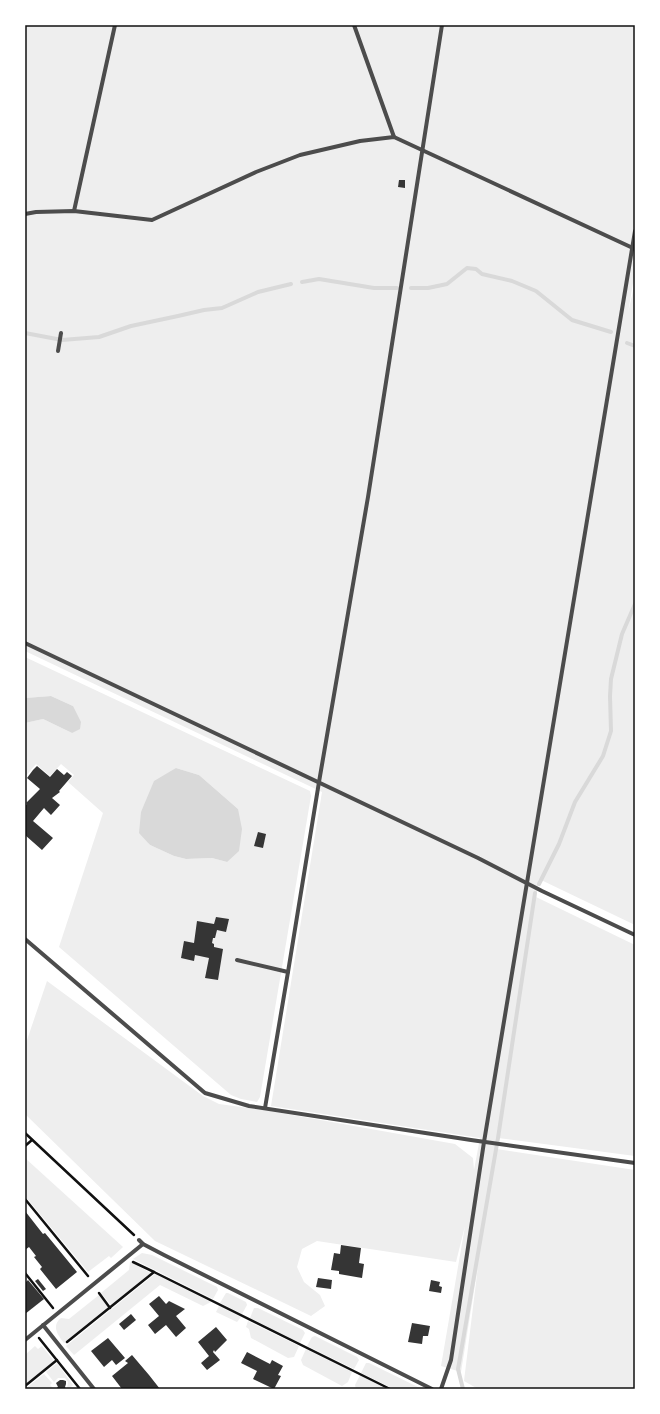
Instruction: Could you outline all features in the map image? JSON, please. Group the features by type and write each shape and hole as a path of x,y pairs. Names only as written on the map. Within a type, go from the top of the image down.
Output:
{"street":[{"path":"74,211 115,25"},
{"path":"354,25 394,137"},
{"path":"265,1108 369,489 442,25"},
{"path":"25,214 36,212 74,211 152,220 256,172 300,155 360,141 394,137 423,149 634,248"},
{"path":"441,1389 451,1360 484,1142 526,883 634,248 635,231"},
{"path":"58,351 61,333"},
{"path":"25,643 478,858 526,883 635,935"},
{"path":"25,939 205,1093 249,1106 484,1142 635,1163"},
{"path":"237,960 288,972"},
{"path":"139,1240 143,1244 432,1389"},
{"path":"25,1340 143,1244"},
{"path":"43,1326 94,1389"}],"path":[{"path":"25,1133 139,1240"},
{"path":"25,1146 33,1140"},
{"path":"25,1199 88,1276"},
{"path":"131,1260 390,1389"},
{"path":"65,1344 154,1272"},
{"path":"25,1273 58,1314"},
{"path":"98,1293 110,1308"},
{"path":"39,1338 80,1389"},
{"path":"25,1386 62,1357"}],"shaded area":[{"path":"25,25 635,25 635,271 628,313 635,282 635,925 539,879 536,897 635,945 635,1156 498,1138 496,1149 635,1170 635,1389 478,1389 464,1381 478,1266 461,1372 441,1366 465,1226 456,1262 317,1241 302,1249 297,1267 304,1282 320,1295 325,1306 311,1316 155,1241 25,1114 25,1046 47,981 203,1096 219,1104 270,1111 455,1144 473,1158 474,1170 480,1138 271,1106 322,792 25,651"},
{"path":"25,657 310,791 311,796 260,1097 257,1102 241,1099 231,1095 59,947 103,813 68,782 74,775 61,764 50,776 36,764 25,777 25,723 43,719 72,733 73,706 51,696 25,698","holes":["176,768 199,775 238,809 227,862 212,858 186,859 174,856 150,845 140,832"]},
{"path":"51,696 73,706 81,722 80,729 72,733 43,719 25,723 25,698"},
{"path":"176,768 199,775 238,809 242,829 239,851 227,862 212,858 186,859 174,856 150,845 139,833 141,812 154,781"},
{"path":"25,1158 123,1247 111,1258 109,1256 88,1272 25,1196"},
{"path":"142,1253 152,1255 217,1287 218,1290 213,1299 133,1259"},
{"path":"130,1262 151,1273 111,1305 101,1293 129,1270"},
{"path":"155,1274 211,1302 203,1306 160,1285 74,1355 66,1346"},
{"path":"226,1293 246,1302 247,1305 242,1314 220,1303"},
{"path":"99,1295 108,1307 64,1343 56,1330 56,1324 58,1321 61,1318 69,1319"},
{"path":"219,1306 241,1317 237,1322 216,1312"},
{"path":"254,1308 258,1308 303,1330 305,1333 300,1343 250,1318"},
{"path":"248,1321 299,1346 294,1357 288,1358 251,1338 249,1329 246,1327"},
{"path":"315,1336 357,1357 359,1360 354,1369 307,1346 312,1337"},
{"path":"35,1346 38,1349 42,1346 54,1361 25,1384 25,1355"},
{"path":"306,1349 352,1372 348,1382 342,1386 303,1365 301,1360"},
{"path":"57,1363 73,1385 69,1389 67,1388 68,1382 65,1378 58,1378 54,1382 46,1372"},
{"path":"366,1363 369,1363 422,1389 394,1389 361,1373"},
{"path":"44,1374 52,1383 50,1385 54,1389 25,1389"},
{"path":"360,1375 387,1389 356,1389 355,1385"}],"building":[{"path":"399,180 405,180 405,188 398,187"},
{"path":"37,766 50,777 57,769 64,775 67,772 72,776 59,791 60,792 52,798 60,805 51,815 44,808 33,821 53,838 42,850 25,835 25,806 27,804 26,803 40,789 27,778"},
{"path":"258,832 266,834 263,848 254,846"},
{"path":"216,917 229,919 226,932 217,930 212,943 214,944 214,947 223,949 218,980 205,978 209,958 195,955 194,961 181,958 184,941 194,943 197,921 214,924"},
{"path":"25,1211 43,1234 45,1233 77,1272 56,1289 40,1269 42,1267 34,1257 36,1256 29,1247 25,1250"},
{"path":"341,1245 361,1248 359,1263 364,1264 362,1278 339,1274 339,1271 331,1270 334,1253 340,1254"},
{"path":"318,1278 332,1280 331,1289 316,1287"},
{"path":"38,1279 46,1289 43,1291 35,1281"},
{"path":"28,1280 44,1299 25,1314 25,1283"},
{"path":"431,1280 440,1282 439,1286 442,1287 441,1293 429,1291"},
{"path":"159,1296 166,1304 169,1301 185,1309 176,1316 186,1328 176,1337 166,1325 155,1334 148,1325 159,1316 149,1304"},
{"path":"131,1314 136,1320 124,1330 119,1324"},
{"path":"412,1323 430,1326 428,1336 423,1336 422,1344 408,1342"},
{"path":"216,1327 227,1340 215,1352 214,1350 213,1352 220,1360 207,1370 201,1363 209,1356 198,1342"},
{"path":"108,1338 125,1358 116,1365 112,1360 104,1367 91,1351"},
{"path":"247,1352 270,1364 272,1360 283,1366 278,1375 281,1376 274,1389 253,1379 257,1371 241,1363"},
{"path":"132,1355 160,1389 122,1389 112,1376 128,1363 125,1361"},
{"path":"60,1380 66,1381 66,1389 55,1389 58,1387 56,1383"}],"waterway":[{"path":"411,288 428,288 447,284 467,268 476,269 482,274 512,281 536,291 572,320 611,332"},
{"path":"302,282 319,279 374,288 397,288"},
{"path":"25,333 62,340 99,337 131,326 204,310 222,308 258,292 291,284"},
{"path":"627,343 635,346"},
{"path":"539,884 559,844 575,802 603,756 611,731 611,679 622,634 635,604"},
{"path":"463,1389 458,1369 498,1138 535,893"}]}
